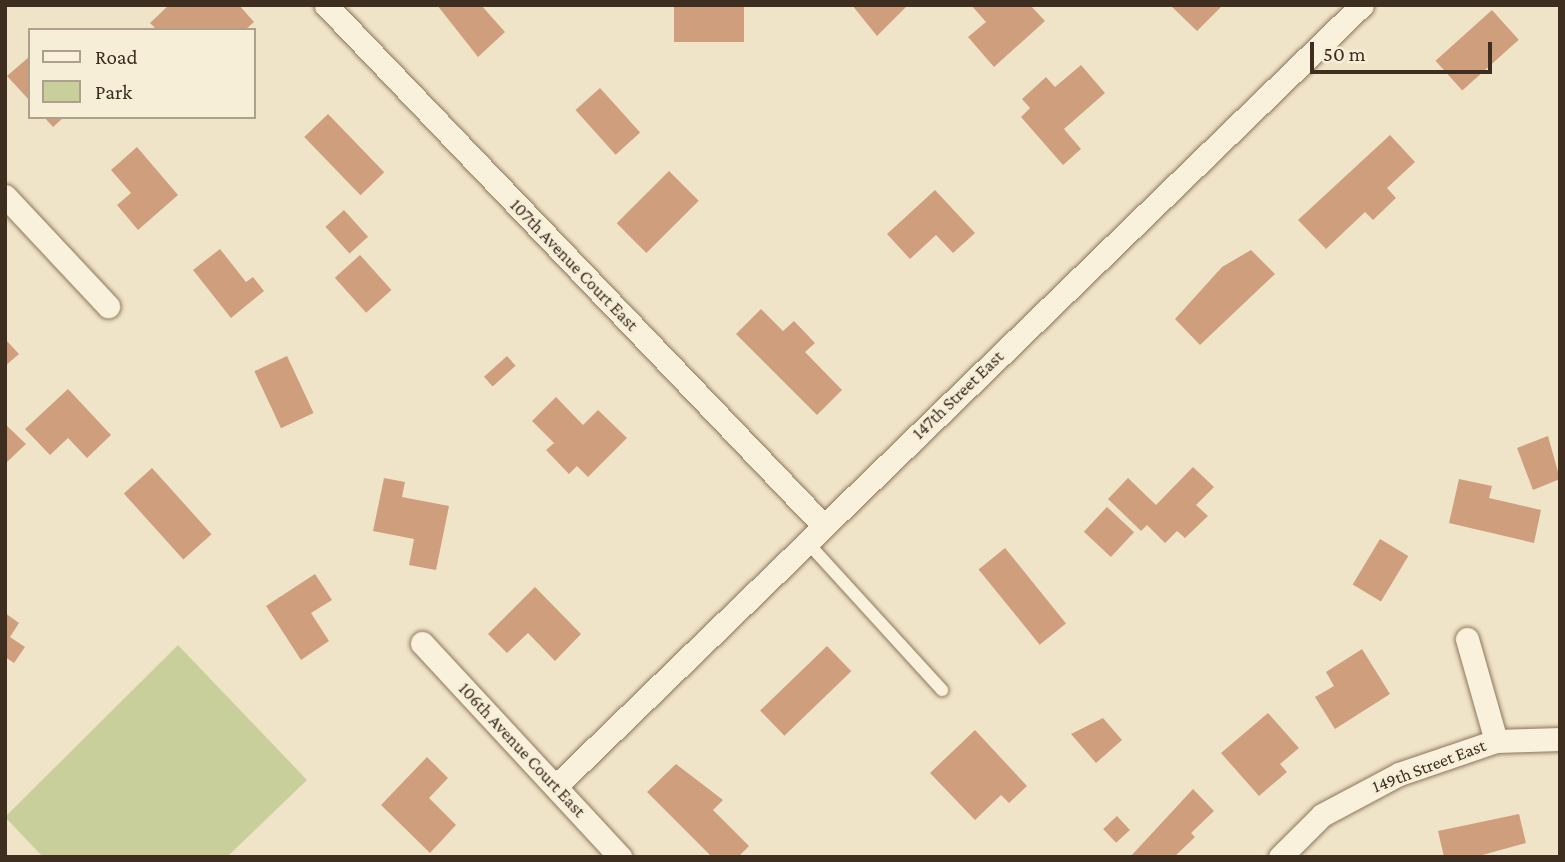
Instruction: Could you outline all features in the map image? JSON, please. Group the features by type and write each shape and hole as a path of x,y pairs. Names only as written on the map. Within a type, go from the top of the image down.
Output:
{"street":[{"name":"107th Avenue Court East","path":"326,5 815,533"},
{"name":"147th Street East","path":"556,786 1362,5"},
{"path":"5,196 108,306"},
{"path":"1467,639 1496,741"},
{"name":"106th Avenue Court East","path":"422,643 620,857"},
{"name":"149th Street East","path":"1280,857 1322,815 1362,792 1496,741 1560,739"}],"lane":[{"path":"815,533 942,690"}],"green space":[{"path":"178,645 307,780 227,857 43,857 5,817"}],"building":[{"path":"169,5 239,5 254,22 247,28 155,28 150,23"},
{"path":"437,5 481,5 505,32 478,57"},
{"path":"674,5 744,5 744,42 674,42"},
{"path":"852,5 908,5 877,36"},
{"path":"971,5 1030,5 1045,21 994,67 968,37 986,22"},
{"path":"1170,5 1223,5 1197,31"},
{"path":"1492,10 1519,40 1462,91 1436,61"},
{"path":"28,58 28,99 7,76"},
{"path":"1081,65 1105,93 1064,129 1081,149 1063,165 1021,117 1030,108 1022,99 1046,77 1055,87"},
{"path":"600,88 640,133 616,155 575,110"},
{"path":"328,114 384,172 361,195 304,137"},
{"path":"46,119 62,119 53,127"},
{"path":"1390,135 1415,162 1387,188 1396,198 1373,220 1365,212 1326,249 1298,220"},
{"path":"137,147 178,195 138,230 117,205 131,193 111,170"},
{"path":"669,171 699,201 646,253 617,223"},
{"path":"935,190 975,233 953,253 936,235 910,259 887,234"},
{"path":"344,210 368,237 350,253 325,227"},
{"path":"220,249 246,282 253,277 264,291 231,318 193,270"},
{"path":"1251,250 1275,274 1200,345 1175,319 1222,267"},
{"path":"360,255 391,290 366,313 335,278"},
{"path":"761,309 783,331 794,321 815,343 805,352 842,390 817,415 736,334"},
{"path":"5,339 19,354 5,366"},
{"path":"287,356 314,413 281,428 254,371"},
{"path":"507,356 516,366 493,386 484,377"},
{"path":"68,389 111,435 87,458 68,438 50,455 25,429"},
{"path":"556,397 583,425 598,410 627,438 588,477 577,466 569,474 546,450 554,443 532,421"},
{"path":"5,424 26,444 7,462 5,461"},
{"path":"1548,436 1560,479 1533,490 1517,448"},
{"path":"1193,467 1214,487 1196,505 1208,516 1185,538 1177,531 1165,543 1147,525 1141,531 1108,499 1128,478 1156,505"},
{"path":"152,468 212,534 183,560 124,493"},
{"path":"384,478 405,482 402,497 449,506 436,570 409,565 414,539 373,531"},
{"path":"1459,479 1492,486 1489,498 1541,510 1534,543 1449,523"},
{"path":"1107,507 1134,532 1111,557 1084,532"},
{"path":"1380,539 1408,556 1381,601 1353,584"},
{"path":"1005,548 1066,623 1040,645 979,569"},
{"path":"315,574 332,600 311,613 329,641 301,660 266,606"},
{"path":"535,587 581,634 555,661 528,633 507,653 488,634"},
{"path":"5,613 19,623 10,637 25,647 14,663 5,657"},
{"path":"827,646 851,671 784,736 760,711"},
{"path":"1362,649 1390,694 1335,729 1315,697 1334,686 1326,672"},
{"path":"1268,713 1299,748 1280,764 1287,772 1259,796 1221,753"},
{"path":"1103,718 1122,740 1096,763 1071,734"},
{"path":"975,730 1027,786 1009,803 1001,795 975,820 930,773"},
{"path":"427,757 448,778 429,798 456,825 430,853 381,805"},
{"path":"676,764 723,800 713,810 749,846 738,857 712,857 647,792"},
{"path":"1193,789 1214,811 1191,833 1195,837 1174,857 1130,857"},
{"path":"1519,814 1526,843 1475,857 1444,857 1438,831"},
{"path":"1117,816 1130,830 1116,843 1103,829"}]}
